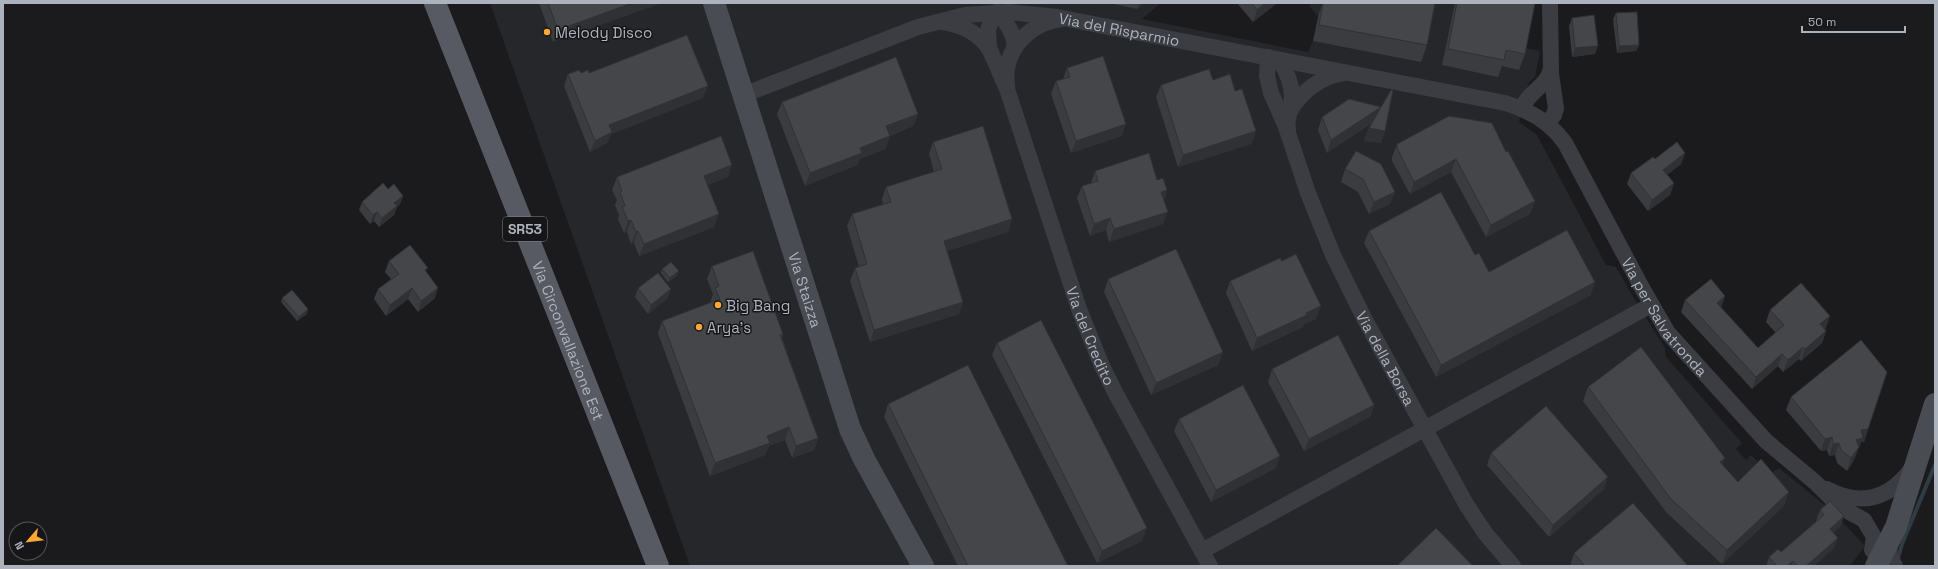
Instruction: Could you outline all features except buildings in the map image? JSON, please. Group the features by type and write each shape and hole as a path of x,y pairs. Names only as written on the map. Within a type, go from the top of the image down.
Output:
{"main road":[{"name":"Via Circonvallazione Est","path":"435,3 658,566"}],"street":[{"name":"Via Staizza","path":"714,3 852,433 869,468 923,566"},
{"path":"1547,124 1556,110 1551,84 1550,3"},
{"name":"Via del Risparmio","path":"743,95 893,36 965,15 997,12 1032,13 1065,18 1505,103"},
{"path":"997,12 1013,38 1014,49"},
{"name":"Via del Credito","path":"997,12 992,18 988,30 988,40 991,52 1008,90 1063,266 1094,349 1124,410 1210,566"},
{"name":"Via del Credito","path":"1008,90 1006,72 1018,42 1032,29 1046,22 1065,18"},
{"name":"Via del Credito","path":"937,22 954,24 970,31 985,44 991,52"},
{"name":"Via della Borsa","path":"1273,59 1290,82 1292,100 1287,122 1289,135"},
{"name":"Via della Borsa","path":"1273,59 1267,76 1271,93 1289,135 1315,211 1341,274 1477,521 1513,566"},
{"path":"1522,109 1528,98 1548,79 1551,68"},
{"path":"1289,112 1306,91 1318,82 1337,74 1352,73"},
{"name":"Via per Salvatronda","path":"1505,103 1535,114 1562,139 1569,149 1651,305 1677,343 1766,441 1816,483 1840,507 1864,520 1874,537 1875,556 1890,556 1895,566"},
{"path":"1202,551 1651,305"},
{"path":"1875,556 1913,471 1935,404"},
{"name":"Via per Salvatronda","path":"1816,483 1847,497 1870,498 1895,487 1913,471"}],"shaded area":[{"path":"490,3 1161,3 1142,19 1308,52 1313,41 1318,16 1309,6 1313,3 1532,3 1525,48 1540,51 1535,77 1529,82 1519,122 1537,135 1606,265 1616,267 1665,348 1666,357 1742,443 1736,449 1746,460 1751,455 1770,474 1779,468 1833,512 1865,546 1850,566 690,566"}],"waterway":[{"path":"1898,558 1902,544 1935,465"}],"place":[{"name":"Melody Disco","path":"547,32"},
{"name":"Big Bang","path":"718,305"},
{"name":"Arya's","path":"699,327"}]}
